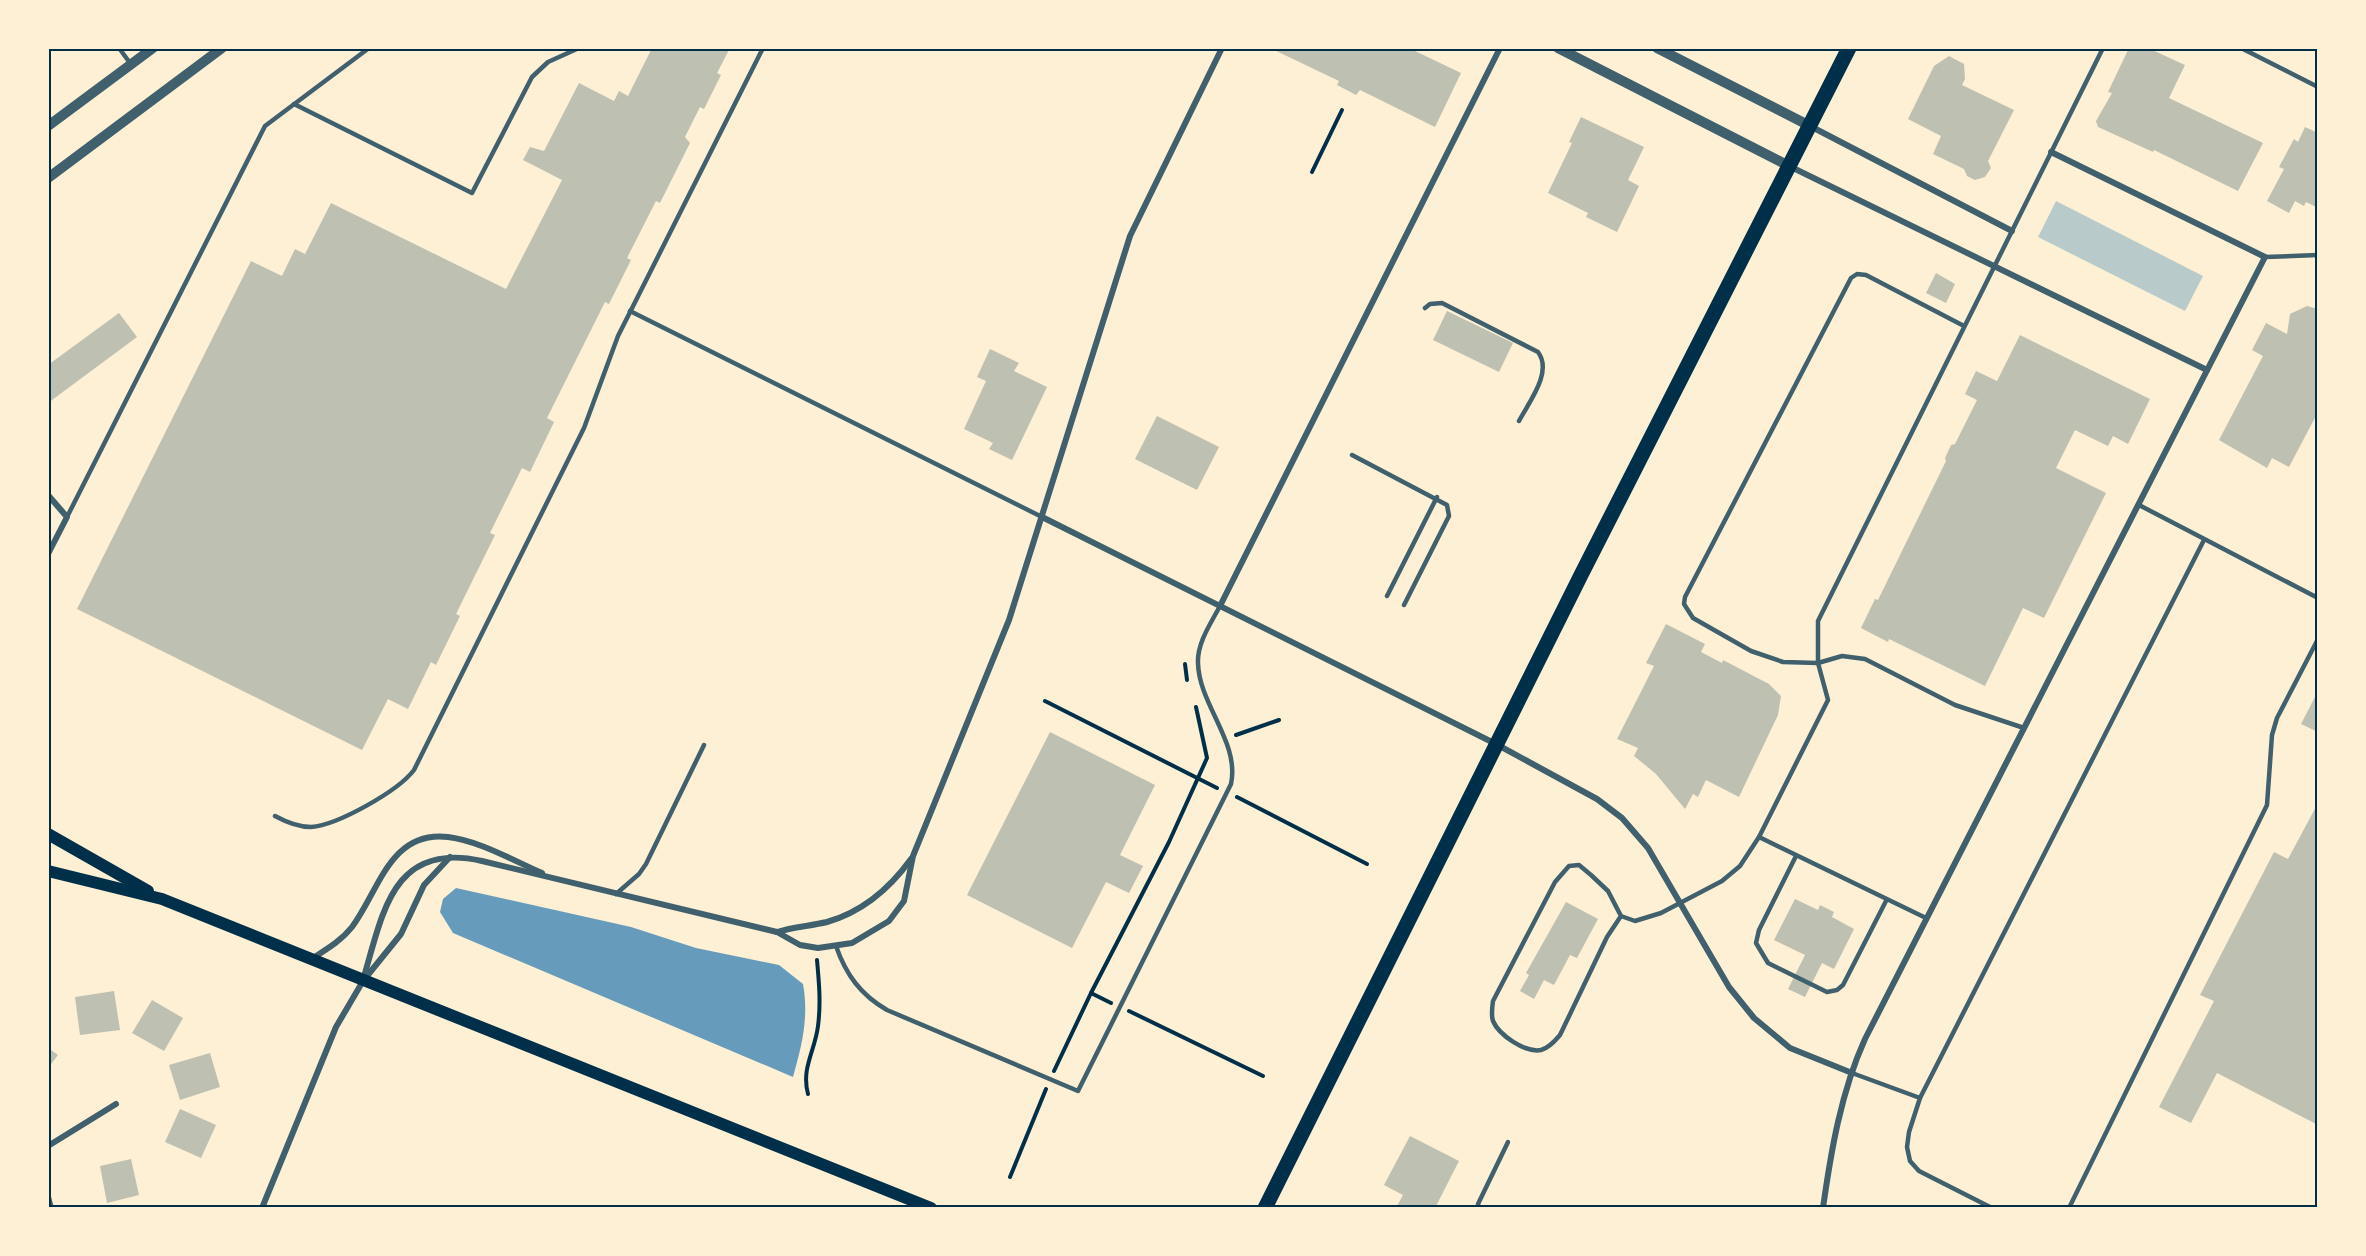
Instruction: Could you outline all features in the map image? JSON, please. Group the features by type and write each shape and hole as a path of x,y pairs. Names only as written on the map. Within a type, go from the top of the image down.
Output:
{"main road":[{"path":"1265,1208 1496,744 1849,48"},
{"path":"48,834 162,899 930,1208"},
{"path":"48,871 162,899"}],"street":[{"path":"48,126 153,48"},
{"path":"48,178 222,48"},
{"path":"363,981 381,920 402,880 421,864 434,858 451,857 482,861 777,932 800,945 818,948 836,946 867,936 889,921 897,912 908,890 913,856 1001,642 1130,236 1222,48"},
{"path":"1220,606 1500,48"},
{"path":"1558,48 1789,166 2207,370"},
{"path":"1657,48 2012,231"},
{"path":"1823,1208 1832,1150 1852,1073 1865,1040 2265,257 2051,152"},
{"path":"48,495 67,517 48,554"},
{"path":"1042,517 1496,744 1578,787 1618,814 1648,848 1682,902 1729,987 1754,1018 1790,1048 1811,1059 1852,1073"},
{"path":"309,960 346,933 362,913 388,863 413,842 436,837 458,839 559,880"},
{"path":"777,932 828,921 856,910 892,882 913,856"},
{"path":"262,1208 336,1027 363,981 401,934 424,885 451,857"},
{"path":"48,1146 116,1104"},
{"path":"48,1197 51,1208"}],"lane":[{"path":"119,48 131,64"},
{"path":"67,517 265,126 369,48"},
{"path":"294,104 472,193 532,77 548,62 579,48"},
{"path":"275,816 300,826 322,825 393,789 414,770 585,428 611,353 630,311 763,48"},
{"path":"1621,916 1607,937 1560,1035 1551,1045 1541,1050 1528,1050 1497,1028 1492,1018 1493,1001 1564,870 1569,866 1579,866 1592,875 1608,891 1621,916 1635,921 1643,920 1682,902 1732,873 1759,837 1828,700 1818,663 1818,621 2103,48"},
{"path":"2241,48 2318,87"},
{"path":"2265,257 2318,255"},
{"path":"1964,326 1866,275 1857,274 1851,278 1685,597 1684,604 1693,618 1751,651 1783,662 1818,663 1842,656 1865,658 1955,705 2024,728"},
{"path":"1425,308 1430,304 1442,303 1538,352 1544,366 1542,375 1519,421"},
{"path":"630,311 1042,517"},
{"path":"1352,455 1437,497 1448,505 1449,516 1404,605"},
{"path":"1387,596 1437,497"},
{"path":"2139,505 2318,598"},
{"path":"1992,1208 1919,1171 1910,1161 1907,1146 1909,1132 1920,1098 2204,540"},
{"path":"836,946 851,980 880,1006 900,1017 1078,1091 1229,793 1232,766 1198,662 1201,645 1220,606"},
{"path":"2069,1208 2267,805 2272,735 2277,718 2318,639"},
{"path":"616,894 643,869 704,745"},
{"path":"1759,837 1886,901 1926,918"},
{"path":"1796,856 1759,930 1756,943 1768,963 1827,992 1837,990 1843,985 1886,901"},
{"path":"1852,1073 1920,1098"},
{"path":"1479,1208 1478,1204 1508,1142"}],"path":[{"path":"1312,172 1342,110"},
{"path":"1186,655 1184,673 1188,683"},
{"path":"1045,701 1367,864"},
{"path":"1010,1177 1050,1079 1090,993 1169,842 1207,758 1196,702"},
{"path":"1205,748 1279,720"},
{"path":"808,1094 805,1083 807,1062 818,1030 821,1003 818,948"},
{"path":"1090,993 1263,1076"}],"shaded area":[{"path":"2056,201 2203,276 2185,311 2038,237"}],"water":[{"path":"456,888 631,927 696,948 779,965 803,984 805,996 804,1031 793,1077 453,933 440,912 443,899"}],"building":[{"path":"652,48 730,48 717,73 721,75 704,109 700,107 685,137 690,143 660,203 656,201 627,258 631,260 609,304 605,302 547,418 554,422 530,472 522,468 490,533 495,535 456,614 460,616 436,665 431,662 408,709 388,699 362,750 77,609 251,261 282,276 295,249 305,254 331,203 506,289 562,180 523,160 530,147 544,151 579,83 614,101 619,91 628,96"},
{"path":"1270,48 1414,48 1413,50 1461,73 1435,127 1360,90 1356,95 1337,85 1339,81"},
{"path":"2129,48 2148,48 2185,65 2169,98 2263,143 2238,191 2154,150 2153,152 2098,127 2096,121 2112,93 2108,92"},
{"path":"1949,56 1964,64 1965,79 1962,85 2014,110 1988,161 1991,168 1985,177 1975,180 1967,176 1964,169 1933,154 1941,136 1908,119 1934,66"},
{"path":"1581,117 1644,147 1628,180 1639,186 1617,232 1586,217 1588,213 1548,193 1572,143 1569,142"},
{"path":"2305,127 2318,133 2318,208 2306,202 2304,206 2295,201 2289,213 2267,201 2284,169 2279,167 2294,139 2298,142"},
{"path":"1936,273 1955,284 1946,303 1926,293"},
{"path":"2307,306 2318,309 2318,412 2289,467 2272,458 2267,468 2219,440 2263,356 2252,350 2266,323 2287,334 2290,314"},
{"path":"1447,311 1513,343 1499,372 1433,340"},
{"path":"119,313 137,337 48,403 48,365"},
{"path":"2020,335 2150,399 2128,444 2113,436 2108,446 2075,430 2056,468 2106,493 2044,618 2023,608 1985,686 1889,639 1888,642 1861,628 1875,599 1878,600 1946,461 1945,458 1951,445 1955,444 1977,400 1965,394 1976,371 1997,381"},
{"path":"990,349 1019,363 1014,371 1047,387 1012,460 989,449 993,443 964,429 986,381 977,377"},
{"path":"1157,416 1219,447 1197,490 1135,459"},
{"path":"1666,624 1705,644 1701,652 1722,663 1723,660 1769,684 1781,696 1778,715 1739,797 1706,780 1698,797 1693,794 1685,809 1656,774 1634,756 1638,748 1617,739 1654,666 1646,663"},
{"path":"2318,691 2318,732 2301,724"},
{"path":"1050,732 1155,785 1120,855 1143,866 1129,893 1106,882 1072,948 967,895"},
{"path":"2318,803 2318,1125 2217,1073 2191,1123 2159,1107 2214,1001 2200,995 2274,852 2288,859"},
{"path":"1795,899 1818,910 1820,905 1834,912 1832,917 1854,929 1834,969 1822,963 1805,997 1788,989 1805,955 1774,940"},
{"path":"1566,902 1598,919 1577,958 1570,955 1554,985 1544,980 1534,999 1520,991 1529,975 1526,973"},
{"path":"114,991 120,1030 80,1035 75,997"},
{"path":"152,1000 183,1018 164,1051 132,1033"},
{"path":"48,1048 58,1055 48,1068"},
{"path":"210,1053 220,1087 180,1100 169,1065"},
{"path":"180,1109 216,1125 201,1158 165,1142"},
{"path":"1410,1136 1459,1161 1435,1208 1396,1208 1403,1195 1384,1185"},
{"path":"131,1159 139,1195 107,1203 100,1166"}]}
